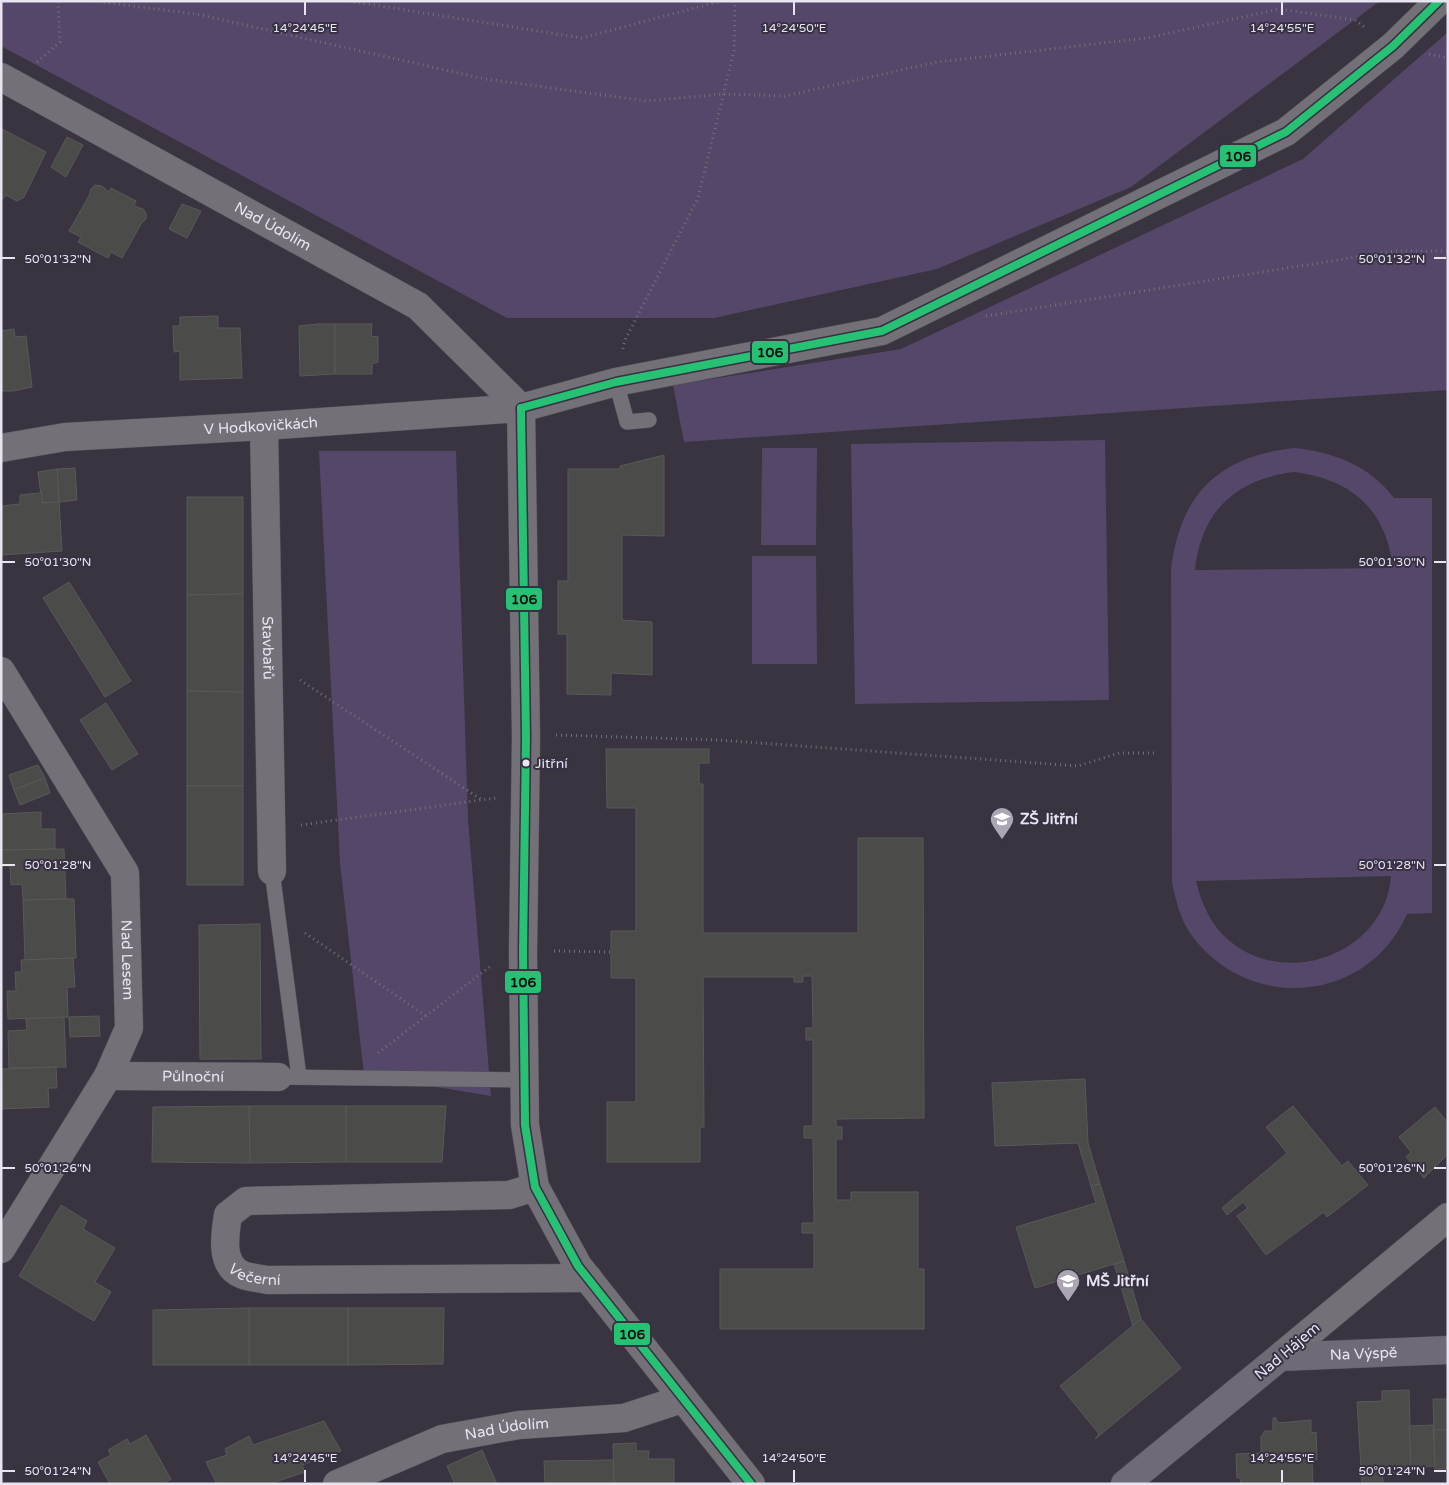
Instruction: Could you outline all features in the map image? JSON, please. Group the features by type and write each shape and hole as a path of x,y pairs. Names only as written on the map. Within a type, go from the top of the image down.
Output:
{"street":[{"path":"751,1484 578,1266 535,1187 525,1125 523,952 526,737 521,408 616,382 882,331 1286,132 1392,46 1439,1"},
{"name":"Nad Údolím","path":"7,80 418,306 521,408"},
{"name":"V Hodkovičkách","path":"1,448 65,437 264,426 521,408"},
{"name":"Stavbařů","path":"264,426 272,872"},
{"name":"Nad Lesem","path":"1,671 125,872 129,1028 108,1076 1,1249"},
{"name":"Půlnoční","path":"108,1076 288,1077"},
{"name":"Večerní","path":"535,1187 509,1195 246,1201 228,1215 224,1240 227,1260 241,1275 267,1280 588,1278"},
{"name":"Nad Hájem","path":"1125,1484 1448,1217"},
{"name":"Na Výspě","path":"1280,1357 1448,1350"},
{"name":"Nad Údolím","path":"337,1484 442,1439 519,1425 624,1418 682,1399"}],"lane":[{"path":"616,382 627,422 649,420"},
{"path":"272,872 277,914 288,1077 525,1080"}],"path":[{"path":"7,80 60,42 58,1"},
{"path":"94,1 196,14 485,79 647,100 723,94 786,96 937,62 1147,38 1279,10 1354,20 1392,46 1448,58"},
{"path":"349,1 582,38 721,1"},
{"path":"616,382 625,340 698,198 734,51 735,1"},
{"path":"980,316 1394,251 1448,250"},
{"path":"268,659 482,800"},
{"path":"526,737 556,735 718,740 1078,766 1119,753 1156,753"},
{"path":"271,829 525,794"},
{"path":"277,914 426,1016"},
{"path":"347,1078 507,953 610,952"}],"shaded area":[{"path":"1,1 1380,1 1131,187 937,269 714,318 507,318 1,46"},
{"path":"1448,32 1448,390 684,442 673,385 901,349 1303,159"},
{"path":"1105,440 1109,700 855,704 851,444"},
{"path":"762,448 817,448 816,545 761,545"},
{"path":"1294,448 1323,453 1349,462 1362,469 1394,498 1432,498 1432,913 1407,914 1388,944 1364,967 1336,981 1304,988 1273,986 1242,977 1214,959 1190,933 1179,909 1172,883 1171,569 1176,543 1183,520 1194,500 1208,483 1224,470 1244,460 1268,452","holes":["1294,472 1333,482 1349,490 1362,500 1374,514 1383,529 1393,568 1195,570 1205,531 1214,515 1225,502 1255,482","1391,876 1384,904 1370,927 1350,945 1326,957 1300,962 1272,961 1246,952 1223,935 1213,923 1206,910 1196,881"]},
{"path":"319,451 456,451 468,819 491,1096 364,1075 340,863"},
{"path":"752,556 816,556 817,664 752,664"}],"building":[{"path":"2,129 46,152 24,197 17,201 6,195 1,201"},
{"path":"67,137 83,145 66,177 51,167"},
{"path":"95,185 102,186 109,192 111,188 136,201 134,206 143,209 146,213 146,219 141,224 122,258 111,252 108,258 78,242 81,237 69,231 91,189"},
{"path":"182,204 201,211 187,238 169,229"},
{"path":"218,316 218,328 240,328 242,378 180,380 180,351 174,352 173,326 180,326 180,317"},
{"path":"335,324 335,374 300,376 299,326"},
{"path":"335,324 372,324 371,336 378,337 378,362 372,364 372,374 335,374"},
{"path":"14,329 15,337 26,336 32,387 13,391 1,391 1,331"},
{"path":"664,455 664,536 622,535 622,620 652,622 652,675 611,673 611,695 567,694 567,634 558,634 558,581 568,581 568,469 620,469 620,466"},
{"path":"75,468 77,500 59,502 57,469"},
{"path":"57,469 59,502 42,503 38,472"},
{"path":"42,493 42,503 59,502 62,551 1,555 1,506 20,504 20,495"},
{"path":"187,497 243,497 243,594 187,595"},
{"path":"69,582 131,681 105,697 43,598"},
{"path":"243,594 243,692 187,691 187,595"},
{"path":"187,691 243,692 243,786 187,786"},
{"path":"106,703 138,754 112,770 80,720"},
{"path":"606,749 709,749 709,763 699,763 699,784 703,784 703,933 858,933 858,838 923,838 924,1118 836,1119 836,1127 842,1127 842,1139 836,1139 836,1200 851,1200 851,1192 918,1192 918,1269 924,1269 924,1329 720,1329 720,1269 814,1269 814,1233 802,1233 802,1223 814,1223 813,1138 804,1138 804,1126 813,1126 813,1040 806,1040 806,1028 813,1028 812,976 803,976 803,982 794,982 794,977 703,977 704,1127 700,1127 700,1162 607,1162 607,1102 636,1102 636,978 611,978 611,931 636,931 636,808 607,808"},
{"path":"38,765 45,778 14,790 9,775"},
{"path":"45,778 50,793 20,805 14,790"},
{"path":"187,786 243,786 243,885 187,885"},
{"path":"41,812 41,829 55,829 55,849 1,850 1,814"},
{"path":"64,849 66,899 23,900 22,884 11,885 10,866 1,866 1,850"},
{"path":"74,899 76,958 25,960 23,900"},
{"path":"260,924 261,1059 200,1059 199,925"},
{"path":"73,958 75,987 67,987 68,1017 8,1019 7,991 16,991 15,972 22,972 21,960"},
{"path":"99,1016 100,1036 70,1037 69,1017"},
{"path":"64,1017 66,1067 9,1068 8,1031 27,1030 26,1019"},
{"path":"56,1067 57,1088 48,1088 49,1107 2,1109 1,1069"},
{"path":"1085,1079 1088,1143 1100,1184 1091,1186 1078,1143 995,1146 992,1083"},
{"path":"249,1106 346,1106 346,1162 250,1163"},
{"path":"249,1106 250,1163 152,1162 153,1107"},
{"path":"346,1106 446,1106 442,1162 346,1162"},
{"path":"1293,1106 1342,1166 1348,1161 1368,1185 1327,1217 1324,1212 1266,1255 1237,1216 1248,1208 1243,1202 1227,1215 1222,1208 1287,1153 1266,1127"},
{"path":"1435,1107 1448,1123 1448,1154 1424,1178 1406,1157 1411,1152 1399,1137"},
{"path":"1100,1184 1124,1261 1035,1288 1016,1227 1096,1203 1091,1186"},
{"path":"61,1205 87,1221 83,1229 115,1248 95,1282 111,1292 94,1321 19,1276"},
{"path":"1124,1261 1141,1319 1133,1326 1114,1264"},
{"path":"249,1308 348,1308 348,1365 249,1365"},
{"path":"249,1308 249,1365 153,1365 153,1310"},
{"path":"348,1308 444,1308 443,1364 348,1365"},
{"path":"1141,1319 1181,1368 1095,1439 1099,1434 1060,1386"},
{"path":"1409,1390 1411,1467 1398,1475 1382,1468 1383,1484 1362,1484 1357,1402 1382,1401 1382,1391"},
{"path":"1433,1399 1448,1399 1448,1430 1434,1430"},
{"path":"1275,1417 1278,1423 1311,1420 1311,1433 1316,1432 1317,1460 1312,1460 1313,1484 1241,1484 1240,1478 1237,1478 1236,1454 1261,1453 1261,1437 1265,1431 1273,1431 1273,1418"},
{"path":"324,1421 341,1451 302,1465 305,1472 269,1484 217,1484 206,1462 227,1455 225,1449 249,1436 253,1445"},
{"path":"1433,1425 1435,1466 1411,1467 1409,1426"},
{"path":"1434,1430 1448,1430 1448,1469 1435,1469"},
{"path":"146,1435 171,1479 163,1484 110,1484 98,1462 111,1455 108,1450 127,1439 130,1444"},
{"path":"636,1443 636,1451 649,1451 648,1459 674,1459 674,1484 614,1484 613,1444"},
{"path":"482,1450 497,1484 455,1484 447,1466"},
{"path":"613,1460 614,1484 545,1484 544,1461"}],"transit line":[{"name":"106","path":"521,408 616,382 882,331 1286,132 1393,46 1439,1"},
{"name":"106","path":"521,408 526,737 523,952 525,1125 535,1187 578,1266 751,1484"}],"place":[{"name":"Jitřní","path":"526,763"},
{"name":"ZŠ Jitřní","path":"1002,840"},
{"name":"MŠ Jitřní","path":"1068,1302"}]}
